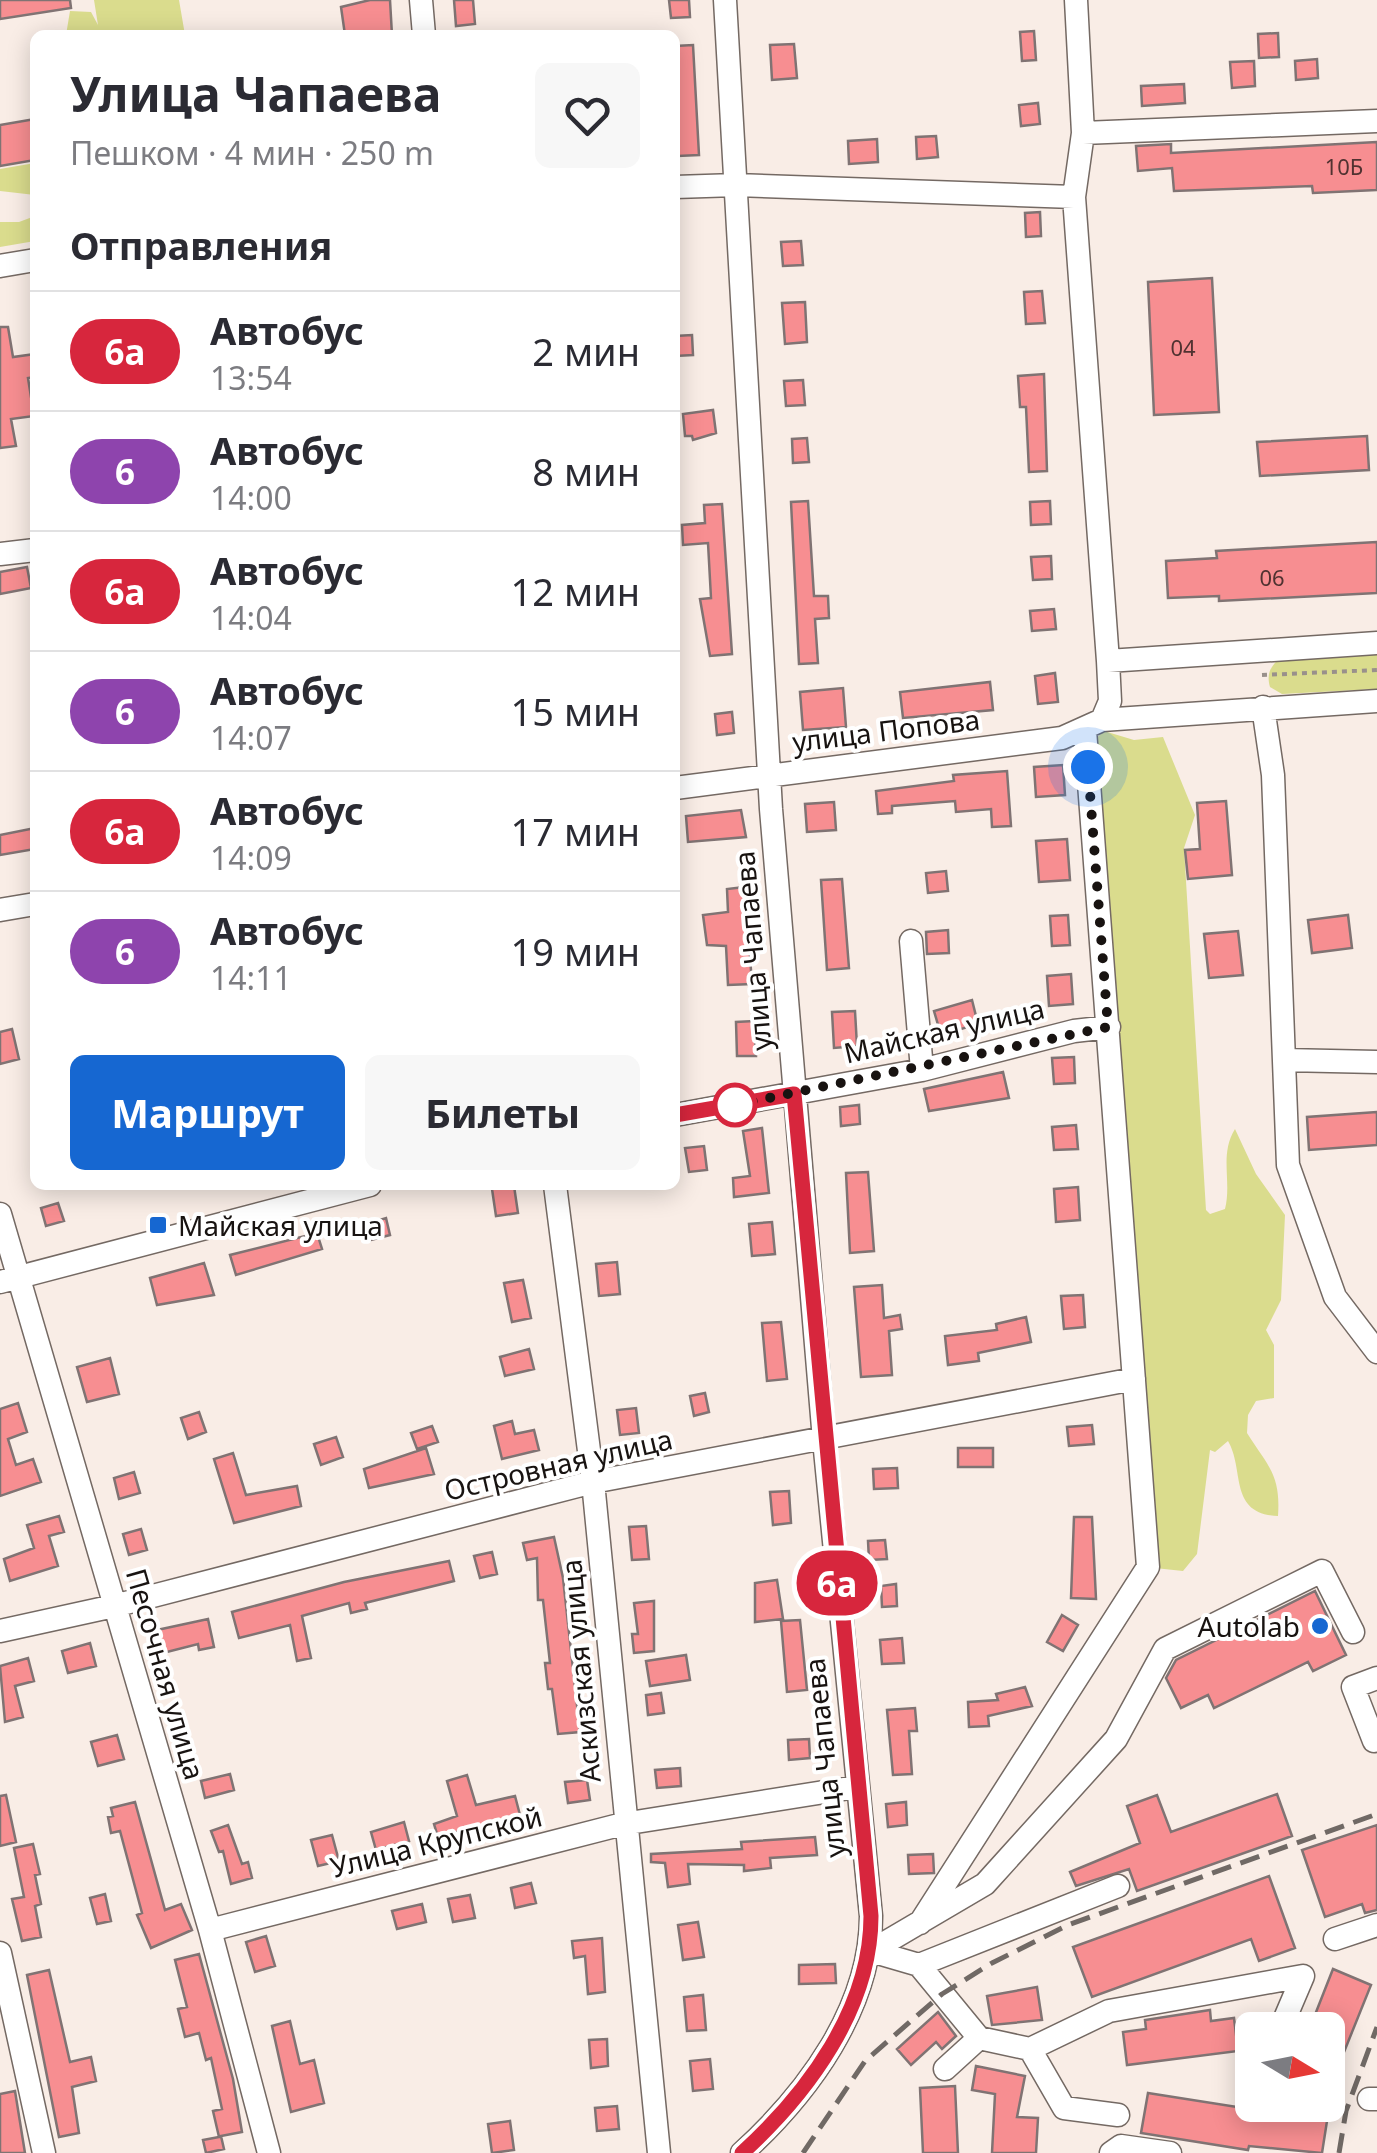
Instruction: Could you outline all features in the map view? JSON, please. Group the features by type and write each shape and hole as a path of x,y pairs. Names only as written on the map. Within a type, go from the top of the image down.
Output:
{"street":[{"path":"420,0 423,30"},
{"name":"улица Чапаева","path":"724,0 768,775 871,1951 860,1994 838,2034 780,2114 742,2153"},
{"path":"920,1923 1148,1567 1108,1027 1093,725 1110,702 1074,198 1083,133 1076,0"},
{"path":"1083,133 1377,121"},
{"path":"680,188 736,185 1074,198"},
{"path":"0,266 30,261"},
{"path":"0,554 30,551"},
{"path":"1108,661 1377,643"},
{"name":"улица Попова","path":"680,787 1062,738 1093,725 1262,707 1377,700"},
{"path":"1262,707 1273,776 1288,1165 1335,1297 1377,1352"},
{"path":"0,910 30,905"},
{"path":"911,940 922,1070"},
{"name":"Майская улица","path":"680,1114 922,1070 1074,1031 1108,1027"},
{"path":"1284,1060 1377,1062"},
{"path":"10,1280 351,1190"},
{"name":"Аскизская улица","path":"556,1190 593,1482 659,2153"},
{"name":"Песочная улица","path":"0,1214 10,1280 114,1606 210,1930 270,2153"},
{"name":"Островная улица","path":"0,1631 114,1606 593,1482 1134,1379"},
{"path":"871,1951 986,1884 1116,1739 1166,1648 1322,1571 1353,1632"},
{"path":"1376,1744 1353,1687 1377,1678"},
{"name":"Улица Крупской","path":"210,1930 624,1824 856,1786"},
{"path":"919,1966 1118,1886"},
{"path":"1335,1939 1377,1925"},
{"path":"871,1951 919,1966 980,2038 1030,2049 1109,2011 1303,1976 1288,2012"},
{"path":"0,1952 44,2153"},
{"path":"945,2070 980,2038"},
{"path":"1030,2049 1064,2108 1118,2114"},
{"path":"763,2153 780,2114"},
{"path":"1111,2153 1121,2146 1170,2153"}],"path":[{"path":"1262,675 1377,670"}],"green space":[{"path":"94,0 179,0 184,30 67,30 70,11 91,12 98,25"},
{"path":"30,164 30,194 0,191 0,169"},
{"path":"30,218 30,242 0,247 0,222"},
{"path":"1377,651 1377,689 1282,694 1270,687 1270,670 1281,657"},
{"path":"1104,731 1134,740 1163,737 1195,815 1184,848 1206,1210 1210,1214 1225,1209 1228,1149 1235,1129 1256,1174 1285,1215 1281,1300 1266,1330 1274,1345 1274,1398 1256,1401 1248,1415 1247,1433 1275,1480 1278,1516 1251,1508 1245,1499 1228,1441 1215,1452 1210,1450 1197,1554 1183,1571 1136,1566 1110,1223 1093,741"}],"building":[{"path":"0,0 70,0 71,8 0,19"},
{"path":"390,0 392,30 344,30 341,7"},
{"path":"454,0 473,0 475,24 456,26"},
{"path":"669,0 689,0 690,17 671,18"},
{"path":"1034,31 1036,60 1022,61 1020,32"},
{"path":"1278,33 1279,57 1259,58 1258,34"},
{"path":"794,44 797,78 772,80 770,45"},
{"path":"693,45 699,155 680,156 680,46"},
{"path":"1317,59 1318,78 1296,80 1295,61"},
{"path":"1254,61 1255,86 1232,88 1230,62"},
{"path":"1184,84 1185,103 1142,106 1141,86"},
{"path":"1038,103 1040,124 1021,126 1019,105"},
{"path":"30,120 30,161 0,166 0,125"},
{"path":"936,136 938,157 917,159 916,137"},
{"path":"877,139 878,162 849,164 848,141"},
{"path":"1377,142 1377,190 1313,193 1312,186 1174,191 1172,168 1138,171 1136,146 1171,144 1171,153"},
{"path":"1040,212 1041,236 1026,237 1025,213"},
{"path":"801,241 803,265 783,266 781,242"},
{"path":"1212,278 1219,412 1154,415 1148,282"},
{"path":"1042,291 1045,323 1026,324 1024,292"},
{"path":"805,302 807,342 785,344 782,303"},
{"path":"0,327 8,327 13,357 30,355 30,417 11,419 16,446 0,448"},
{"path":"692,335 693,355 680,356 680,336"},
{"path":"1044,374 1047,471 1029,472 1026,407 1020,407 1018,376"},
{"path":"803,380 805,405 786,406 784,381"},
{"path":"713,410 716,433 693,440 692,436 685,436 683,414"},
{"path":"1367,436 1369,470 1260,476 1257,442"},
{"path":"807,438 809,462 793,463 792,439"},
{"path":"808,501 814,596 828,596 829,618 815,619 818,663 799,664 791,502"},
{"path":"1050,501 1051,524 1031,525 1030,502"},
{"path":"722,504 732,654 710,656 700,599 711,598 708,543 683,545 682,525 705,523 704,505"},
{"path":"1377,542 1377,593 1219,601 1219,596 1168,598 1166,561 1217,558 1216,551"},
{"path":"1051,556 1052,579 1033,580 1031,557"},
{"path":"27,567 30,588 0,594 0,572"},
{"path":"1054,609 1056,629 1032,631 1030,611"},
{"path":"1055,673 1058,702 1038,704 1035,676"},
{"path":"990,682 993,710 903,718 900,692"},
{"path":"843,688 846,727 803,730 800,692"},
{"path":"732,712 734,733 717,735 715,714"},
{"path":"1063,765 1065,795 1036,797 1034,767"},
{"path":"1007,771 1011,826 992,827 991,809 956,812 955,801 892,806 892,813 878,814 876,791 954,781 953,775"},
{"path":"1226,801 1232,875 1188,879 1185,850 1200,849 1197,803"},
{"path":"834,802 836,830 807,832 805,804"},
{"path":"741,810 746,837 688,842 686,816"},
{"path":"30,829 30,850 0,855 0,835"},
{"path":"1067,839 1070,880 1039,882 1036,841"},
{"path":"946,871 948,891 928,893 926,873"},
{"path":"842,879 849,968 827,970 821,880"},
{"path":"745,887 752,984 728,985 726,946 707,945 703,915 728,912 727,889"},
{"path":"1068,915 1070,945 1052,946 1050,916"},
{"path":"1348,915 1352,948 1312,953 1308,920"},
{"path":"948,930 949,953 927,954 926,932"},
{"path":"1238,931 1243,975 1209,978 1204,934"},
{"path":"1071,974 1073,1004 1049,1006 1047,976"},
{"path":"972,1000 978,1024 941,1035 934,1011"},
{"path":"855,1011 857,1046 834,1048 832,1012"},
{"path":"754,1021 756,1056 737,1056 736,1022"},
{"path":"12,1029 19,1059 0,1064 0,1032"},
{"path":"1074,1057 1075,1083 1054,1084 1052,1058"},
{"path":"1003,1072 1009,1098 929,1111 924,1089"},
{"path":"859,1105 860,1124 841,1126 840,1107"},
{"path":"1377,1112 1377,1145 1309,1150 1307,1117"},
{"path":"1076,1125 1078,1149 1054,1150 1052,1127"},
{"path":"762,1128 769,1193 734,1197 733,1178 750,1176 743,1131"},
{"path":"704,1146 707,1170 689,1172 685,1148"},
{"path":"868,1172 874,1251 850,1253 846,1173"},
{"path":"1078,1187 1080,1220 1056,1222 1054,1189"},
{"path":"492,1190 515,1190 518,1213 496,1216"},
{"path":"58,1203 64,1221 46,1226 41,1208"},
{"path":"386,1218 390,1235 367,1241 363,1225"},
{"path":"772,1222 775,1254 752,1256 749,1224"},
{"path":"317,1233 322,1249 236,1275 230,1255"},
{"path":"617,1262 620,1294 599,1296 596,1264"},
{"path":"204,1263 214,1295 157,1305 150,1278"},
{"path":"523,1280 531,1318 512,1322 504,1283"},
{"path":"882,1285 884,1318 900,1315 902,1329 889,1331 892,1375 861,1377 854,1287"},
{"path":"1083,1295 1085,1327 1064,1329 1061,1296"},
{"path":"1026,1317 1031,1342 978,1353 979,1361 948,1365 945,1336 997,1330 996,1324"},
{"path":"781,1322 787,1379 767,1381 762,1323"},
{"path":"529,1349 534,1369 505,1376 500,1357"},
{"path":"110,1358 119,1394 87,1402 77,1367"},
{"path":"705,1393 709,1412 694,1416 690,1396"},
{"path":"18,1403 27,1432 8,1439 16,1465 33,1459 41,1482 0,1496 0,1409"},
{"path":"636,1408 639,1433 620,1435 617,1410"},
{"path":"199,1412 206,1432 188,1439 181,1418"},
{"path":"512,1421 515,1434 534,1430 539,1450 502,1459 494,1426"},
{"path":"1092,1425 1094,1444 1069,1446 1067,1427"},
{"path":"432,1426 438,1442 417,1449 411,1433"},
{"path":"336,1437 343,1457 321,1465 314,1444"},
{"path":"426,1448 434,1474 369,1488 364,1469"},
{"path":"958,1448 993,1448 993,1467 958,1467"},
{"path":"233,1453 246,1495 297,1486 301,1506 234,1523 214,1459"},
{"path":"897,1468 898,1488 874,1489 873,1469"},
{"path":"134,1472 140,1493 119,1499 114,1478"},
{"path":"789,1491 791,1523 773,1525 770,1492"},
{"path":"59,1516 64,1532 49,1536 58,1566 10,1581 4,1559 34,1548 27,1525"},
{"path":"1074,1517 1092,1517 1096,1599 1071,1598"},
{"path":"646,1526 649,1559 632,1560 629,1527"},
{"path":"141,1529 147,1550 129,1555 123,1534"},
{"path":"554,1537 563,1578 580,1732 558,1734 552,1689 548,1689 545,1663 550,1663 543,1600 538,1600 537,1558 527,1560 523,1543"},
{"path":"885,1540 887,1559 869,1560 868,1541"},
{"path":"492,1552 497,1574 480,1578 474,1556"},
{"path":"449,1561 454,1581 365,1603 367,1609 351,1613 349,1603 302,1616 311,1658 297,1661 290,1625 239,1638 232,1612 344,1582"},
{"path":"777,1580 783,1619 755,1622 755,1583"},
{"path":"896,1584 897,1606 882,1607 881,1586"},
{"path":"1315,1591 1346,1655 1313,1671 1308,1662 1214,1708 1208,1695 1181,1708 1166,1678 1176,1660"},
{"path":"654,1601 654,1651 634,1653 632,1634 638,1634 634,1603"},
{"path":"1062,1615 1078,1625 1063,1651 1047,1642"},
{"path":"208,1619 214,1647 199,1650 198,1644 163,1653 157,1630"},
{"path":"800,1620 807,1690 787,1692 781,1621"},
{"path":"902,1638 904,1663 882,1664 880,1640"},
{"path":"90,1643 96,1666 68,1673 62,1651"},
{"path":"686,1655 690,1680 650,1686 646,1661"},
{"path":"28,1658 34,1681 15,1686 23,1717 5,1722 0,1666"},
{"path":"1025,1687 1032,1706 988,1716 989,1726 969,1727 968,1702 998,1700 996,1694"},
{"path":"661,1693 664,1713 648,1715 646,1695"},
{"path":"915,1708 917,1731 909,1731 912,1774 893,1775 887,1710"},
{"path":"117,1735 124,1759 98,1766 91,1742"},
{"path":"809,1739 810,1758 789,1760 788,1740"},
{"path":"680,1768 681,1786 657,1788 655,1770"},
{"path":"230,1774 234,1790 205,1798 201,1781"},
{"path":"467,1775 476,1805 515,1796 520,1815 438,1837 434,1824 457,1816 447,1781"},
{"path":"587,1780 590,1800 568,1803 565,1782"},
{"path":"1277,1794 1292,1836 1137,1891 1129,1869 1076,1886 1070,1872 1140,1843 1127,1806 1157,1795 1171,1832"},
{"path":"6,1795 16,1842 0,1846 0,1796"},
{"path":"135,1802 165,1910 181,1904 192,1930 151,1948 137,1915 142,1913 120,1831 111,1833 108,1817 113,1816 111,1808"},
{"path":"906,1802 907,1825 888,1827 886,1804"},
{"path":"404,1822 409,1841 376,1850 371,1832"},
{"path":"228,1825 242,1864 248,1862 252,1878 231,1884 223,1851 219,1852 211,1831"},
{"path":"1377,1825 1377,1910 1365,1913 1362,1904 1325,1917 1302,1850"},
{"path":"332,1835 339,1861 318,1866 311,1840"},
{"path":"815,1837 817,1855 770,1858 771,1868 744,1871 744,1865 688,1864 690,1884 668,1887 665,1863 651,1862 651,1854 742,1849 741,1842"},
{"path":"33,1844 40,1874 35,1875 41,1904 35,1906 41,1937 22,1941 12,1899 24,1897 14,1848"},
{"path":"933,1854 934,1873 909,1874 908,1855"},
{"path":"1269,1876 1295,1948 1259,1961 1251,1939 1092,1997 1073,1947"},
{"path":"531,1883 536,1903 515,1908 511,1888"},
{"path":"105,1894 111,1921 97,1924 90,1898"},
{"path":"470,1895 475,1918 453,1922 448,1899"},
{"path":"422,1904 426,1922 397,1929 392,1911"},
{"path":"698,1922 704,1957 683,1960 678,1925"},
{"path":"266,1936 275,1966 255,1972 246,1942"},
{"path":"602,1938 605,1992 588,1994 585,1956 574,1958 572,1941"},
{"path":"199,1954 233,2079 242,2132 221,2136 224,2149 206,2153 203,2140 219,2137 213,2111 222,2109 211,2058 206,2060 199,2033 185,2037 178,2009 187,2007 175,1960"},
{"path":"835,1964 836,1983 799,1984 799,1965"},
{"path":"1333,1969 1371,1985 1345,2050 1345,2012 1316,2012"},
{"path":"49,1970 70,2062 91,2057 96,2081 72,2087 79,2133 59,2137 27,1975"},
{"path":"1037,1987 1042,2020 992,2025 987,1996"},
{"path":"703,1995 706,2030 687,2031 684,1997"},
{"path":"1210,2010 1211,2021 1234,2018 1235,2051 1127,2065 1123,2032 1146,2029 1145,2020"},
{"path":"938,2012 956,2036 942,2049 936,2042 911,2065 897,2049"},
{"path":"290,2021 300,2064 314,2060 324,2103 291,2112 272,2026"},
{"path":"607,2039 608,2066 591,2068 589,2040"},
{"path":"710,2059 713,2089 693,2091 690,2061"},
{"path":"976,2066 1025,2076 1017,2117 1038,2118 1036,2153 992,2153 995,2094 972,2090"},
{"path":"955,2086 958,2153 923,2153 920,2088"},
{"path":"15,2091 25,2153 0,2153 0,2094"},
{"path":"1148,2093 1235,2107 1235,2122 1327,2122 1322,2153 1249,2146 1248,2150 1141,2133"},
{"path":"617,2106 619,2129 597,2131 595,2108"},
{"path":"510,2121 514,2150 492,2153 488,2124"}],"railway":[{"path":"803,2153 865,2061 942,1994 992,1963 1068,1925 1377,1814"},
{"path":"1339,2153 1346,2111 1377,2027"}],"bus line":[{"name":"6а","path":"680,1114 794,1094 871,1916 871,1951 860,1994 838,2034 780,2114 742,2153"}],"place":[{"name":"Майская улица","path":"158,1225"},
{"name":"Autolab","path":"1320,1626"}],"route":[{"path":"735,1105 922,1070 1074,1031 1108,1027 1088,767"}]}
